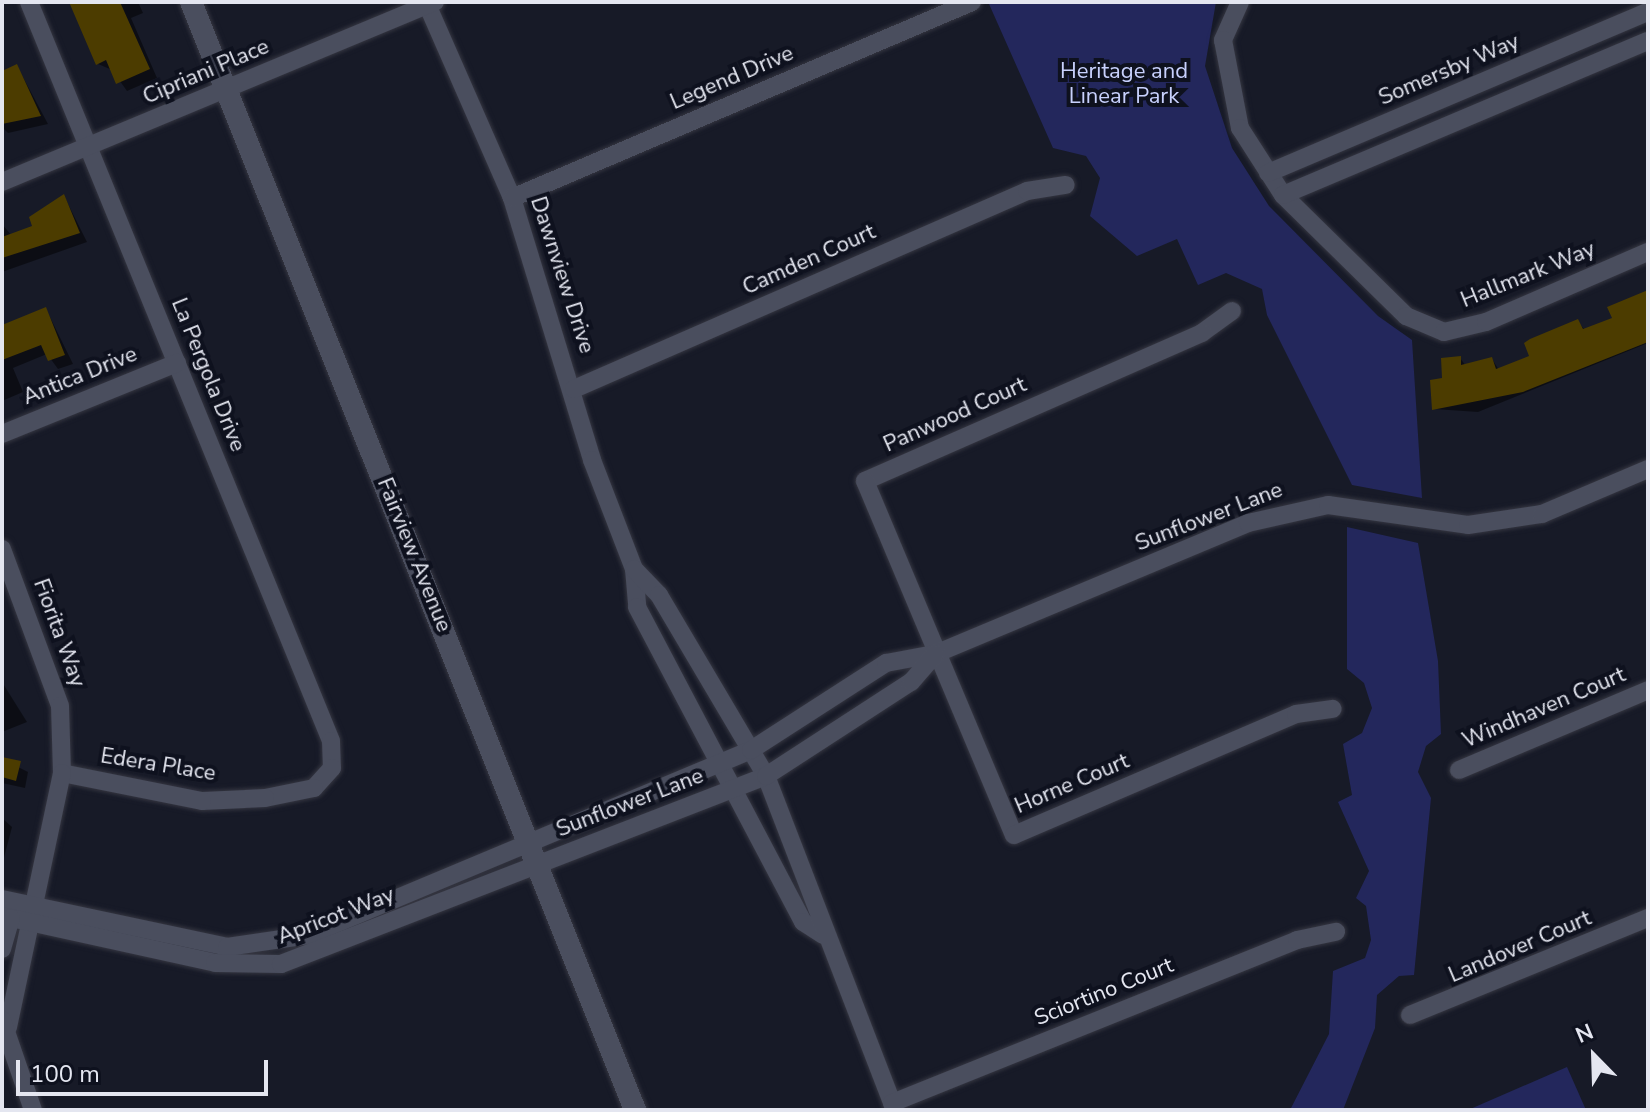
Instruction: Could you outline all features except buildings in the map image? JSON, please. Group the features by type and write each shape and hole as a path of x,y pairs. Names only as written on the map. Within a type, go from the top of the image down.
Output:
{"street":[{"name":"La Pergola Drive","path":"29,2 331,741 332,768"},
{"name":"Fairview Avenue","path":"191,2 635,1110"},
{"name":"Legend Drive","path":"512,198 972,2"},
{"name":"Hallmark Way","path":"1240,2 1223,40 1240,128 1283,195 1406,316 1444,332 1486,322 1648,252"},
{"name":"Cipriani Place","path":"2,182 430,3"},
{"name":"Dawnview Drive","path":"430,3 512,198 574,389 592,460 634,569 637,607 738,788 803,922 823,935"},
{"name":"Somersby Way","path":"1268,173 1648,12"},
{"path":"1283,195 1648,41"},
{"name":"Camden Court","path":"574,389 1027,191 1066,185"},
{"name":"Panwood Court","path":"935,654 865,481 1202,333 1232,311"},
{"name":"Antica Drive","path":"2,434 177,363"},
{"name":"Sunflower Lane","path":"528,839 751,750 886,663 935,654 1287,510 1364,506 1468,525 1542,514 1648,469"},
{"name":"Fiorita Way","path":"2,549 60,706 62,773 19,916"},
{"name":"Dawnview Drive","path":"634,569 659,595 766,776 822,908 823,935 893,1107"},
{"name":"Sunflower Lane","path":"538,864 766,776 911,682 935,654"},
{"name":"Horne Court","path":"935,654 1014,835 1296,714 1333,709"},
{"name":"Windhaven Court","path":"1459,770 1648,690"},
{"name":"Edera Place","path":"62,773 202,801 314,788 332,768"},
{"name":"Apricot Way","path":"19,916 256,947 309,935 497,861 528,839"},
{"name":"Apricot Way","path":"2,899 19,916 215,963 281,964 538,864"},
{"path":"2,949 19,916"},
{"path":"19,916 5,1024 33,1110"},
{"name":"Landover Court","path":"1410,1015 1648,918"},
{"name":"Sciortino Court","path":"893,1107 1297,940 1336,932"}],"green space":[{"name":"Heritage and Linear Park","path":"1216,2 1205,66 1232,148 1269,206 1378,316 1412,340 1422,498 1352,485 1267,315 1262,289 1226,273 1198,285 1177,239 1137,256 1090,216 1100,178 1086,156 1053,148 989,4"},
{"path":"1347,527 1418,543 1438,661 1441,734 1426,746 1418,772 1431,798 1414,975 1399,976 1377,995 1375,1028 1343,1110 1290,1110 1329,1034 1333,971 1365,958 1371,940 1366,906 1356,898 1369,871 1338,802 1352,795 1343,744 1362,733 1372,708 1364,683 1347,669"},
{"path":"1567,1067 1586,1110 1468,1110"}]}
